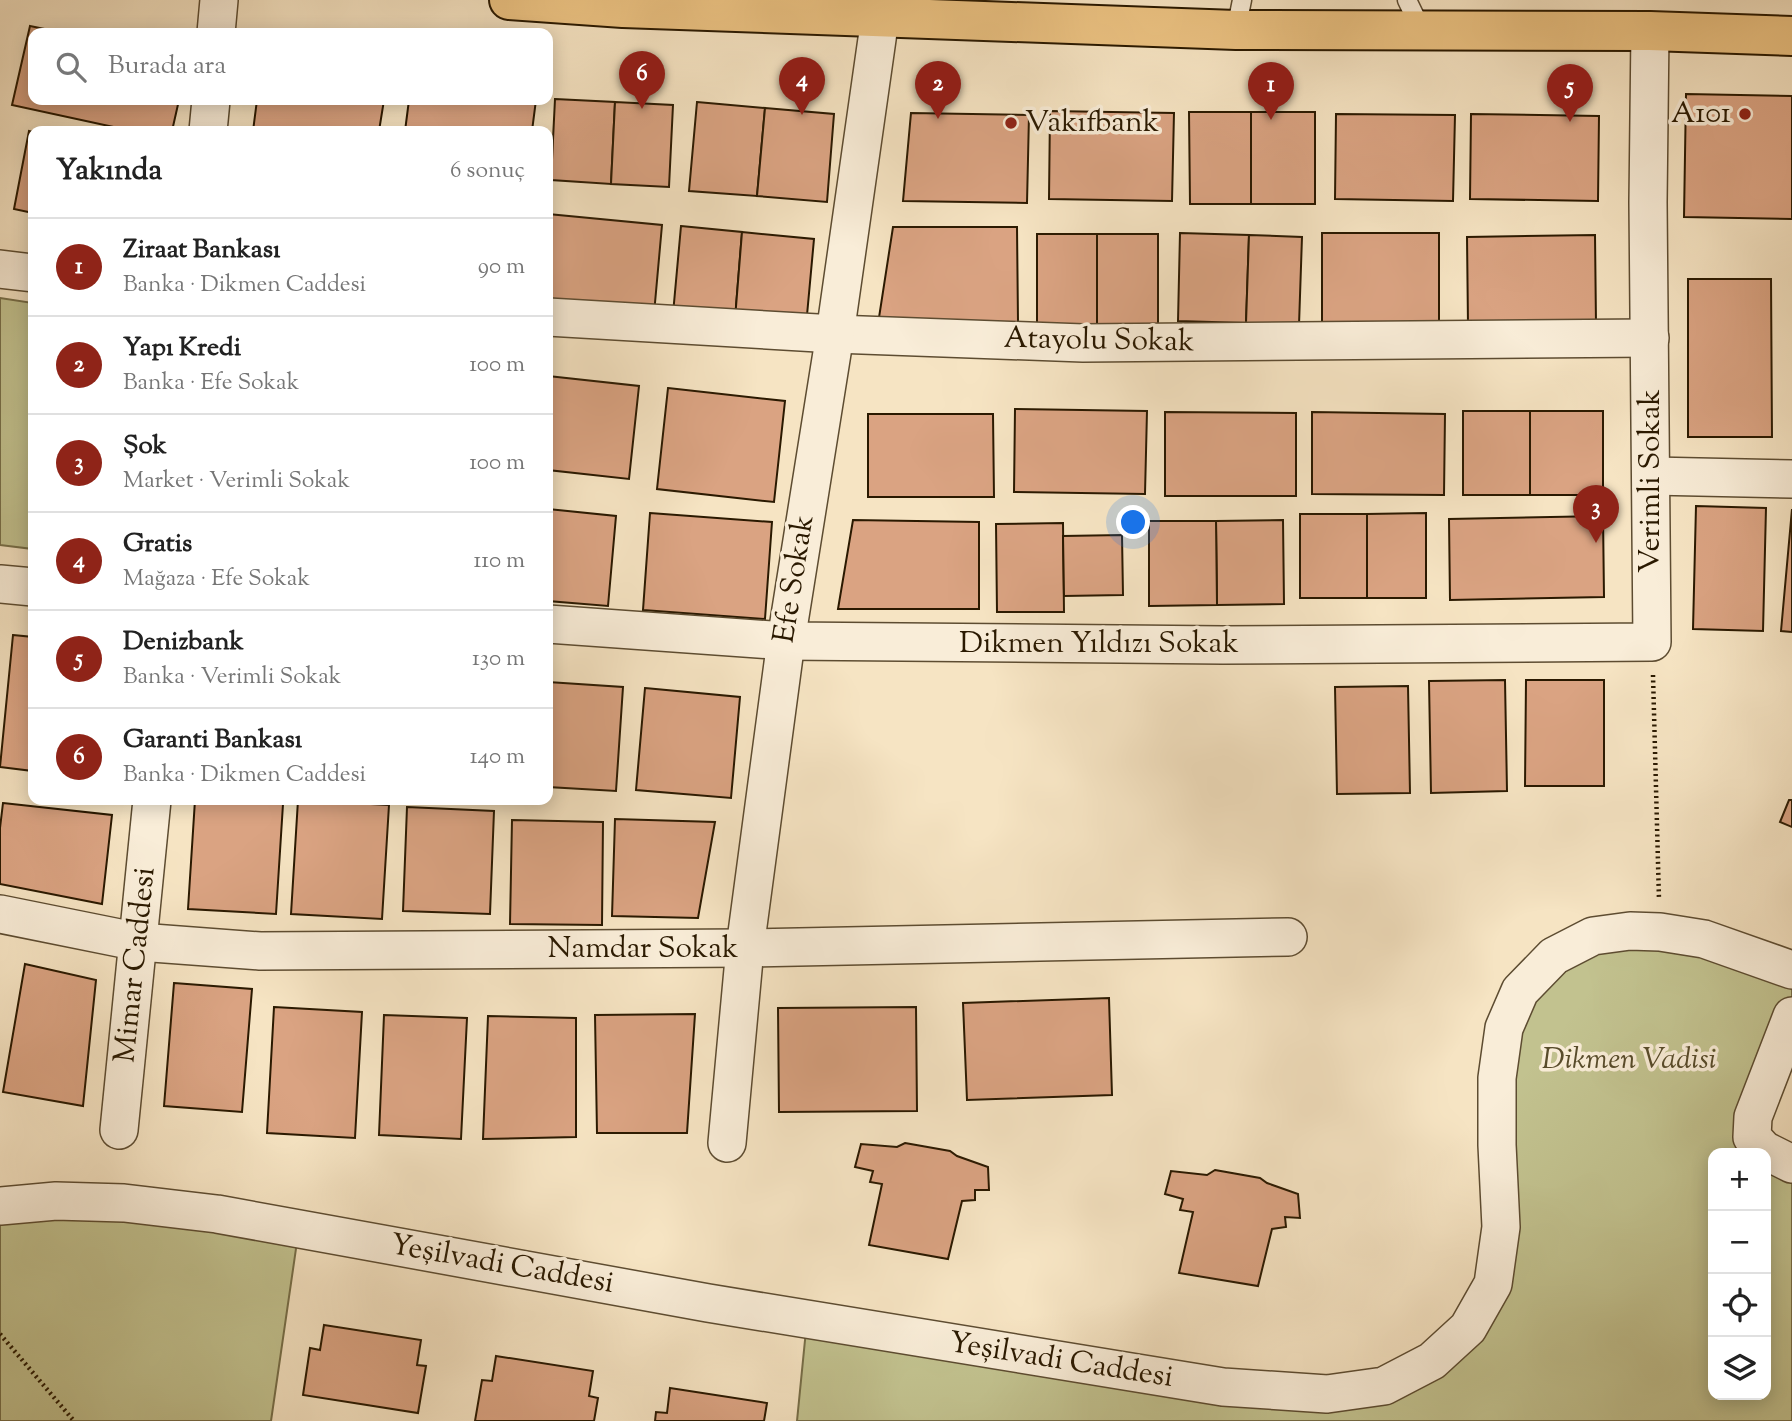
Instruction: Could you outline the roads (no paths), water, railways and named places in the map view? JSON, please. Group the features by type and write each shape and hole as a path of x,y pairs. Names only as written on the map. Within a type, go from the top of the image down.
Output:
{"main road":[{"path":"509,0 623,8 880,18 968,11 1414,15 1650,31 1792,36"}],"street":[{"path":"216,28 219,0"},
{"name":"Efe Sokak","path":"727,1143 745,948 786,641 835,334 880,18"},
{"name":"Verimli Sokak","path":"1650,31 1648,202 1652,642"},
{"path":"208,126 211,105"},
{"path":"0,269 28,272"},
{"name":"Atayolu Sokak","path":"553,317 835,334 1083,343 1650,338"},
{"path":"1651,476 1792,479"},
{"path":"0,584 28,587"},
{"name":"Dikmen Yıldızı Sokak","path":"553,624 786,641 1223,645 1652,642"},
{"name":"Mimar Caddesi","path":"119,1130 152,805"},
{"name":"Namdar Sokak","path":"0,914 139,942 260,951 745,948 1289,937"},
{"name":"Yeşilvadi Caddesi","path":"0,1206 56,1201 124,1203 217,1214 708,1303 1223,1387 1327,1394 1384,1386 1432,1361 1468,1328 1493,1284 1501,1227 1497,1077 1504,1027 1520,991 1554,956 1593,936 1660,932 1704,939 1792,970"},
{"path":"1792,1016 1753,1117 1752,1137 1764,1150 1792,1164"}],"place":[{"name":"Garanti Bankası","path":"642,109"},
{"name":"A101","path":"1745,114"},
{"name":"Gratis","path":"802,115"},
{"name":"Yapı Kredi","path":"938,119"},
{"name":"Ziraat Bankası","path":"1271,120"},
{"name":"Denizbank","path":"1570,122"},
{"name":"Vakıfbank","path":"1011,123"},
{"name":"Şok","path":"1596,543"}],"park label":[{"name":"Dikmen Vadisi","path":"1629,1060"}]}
